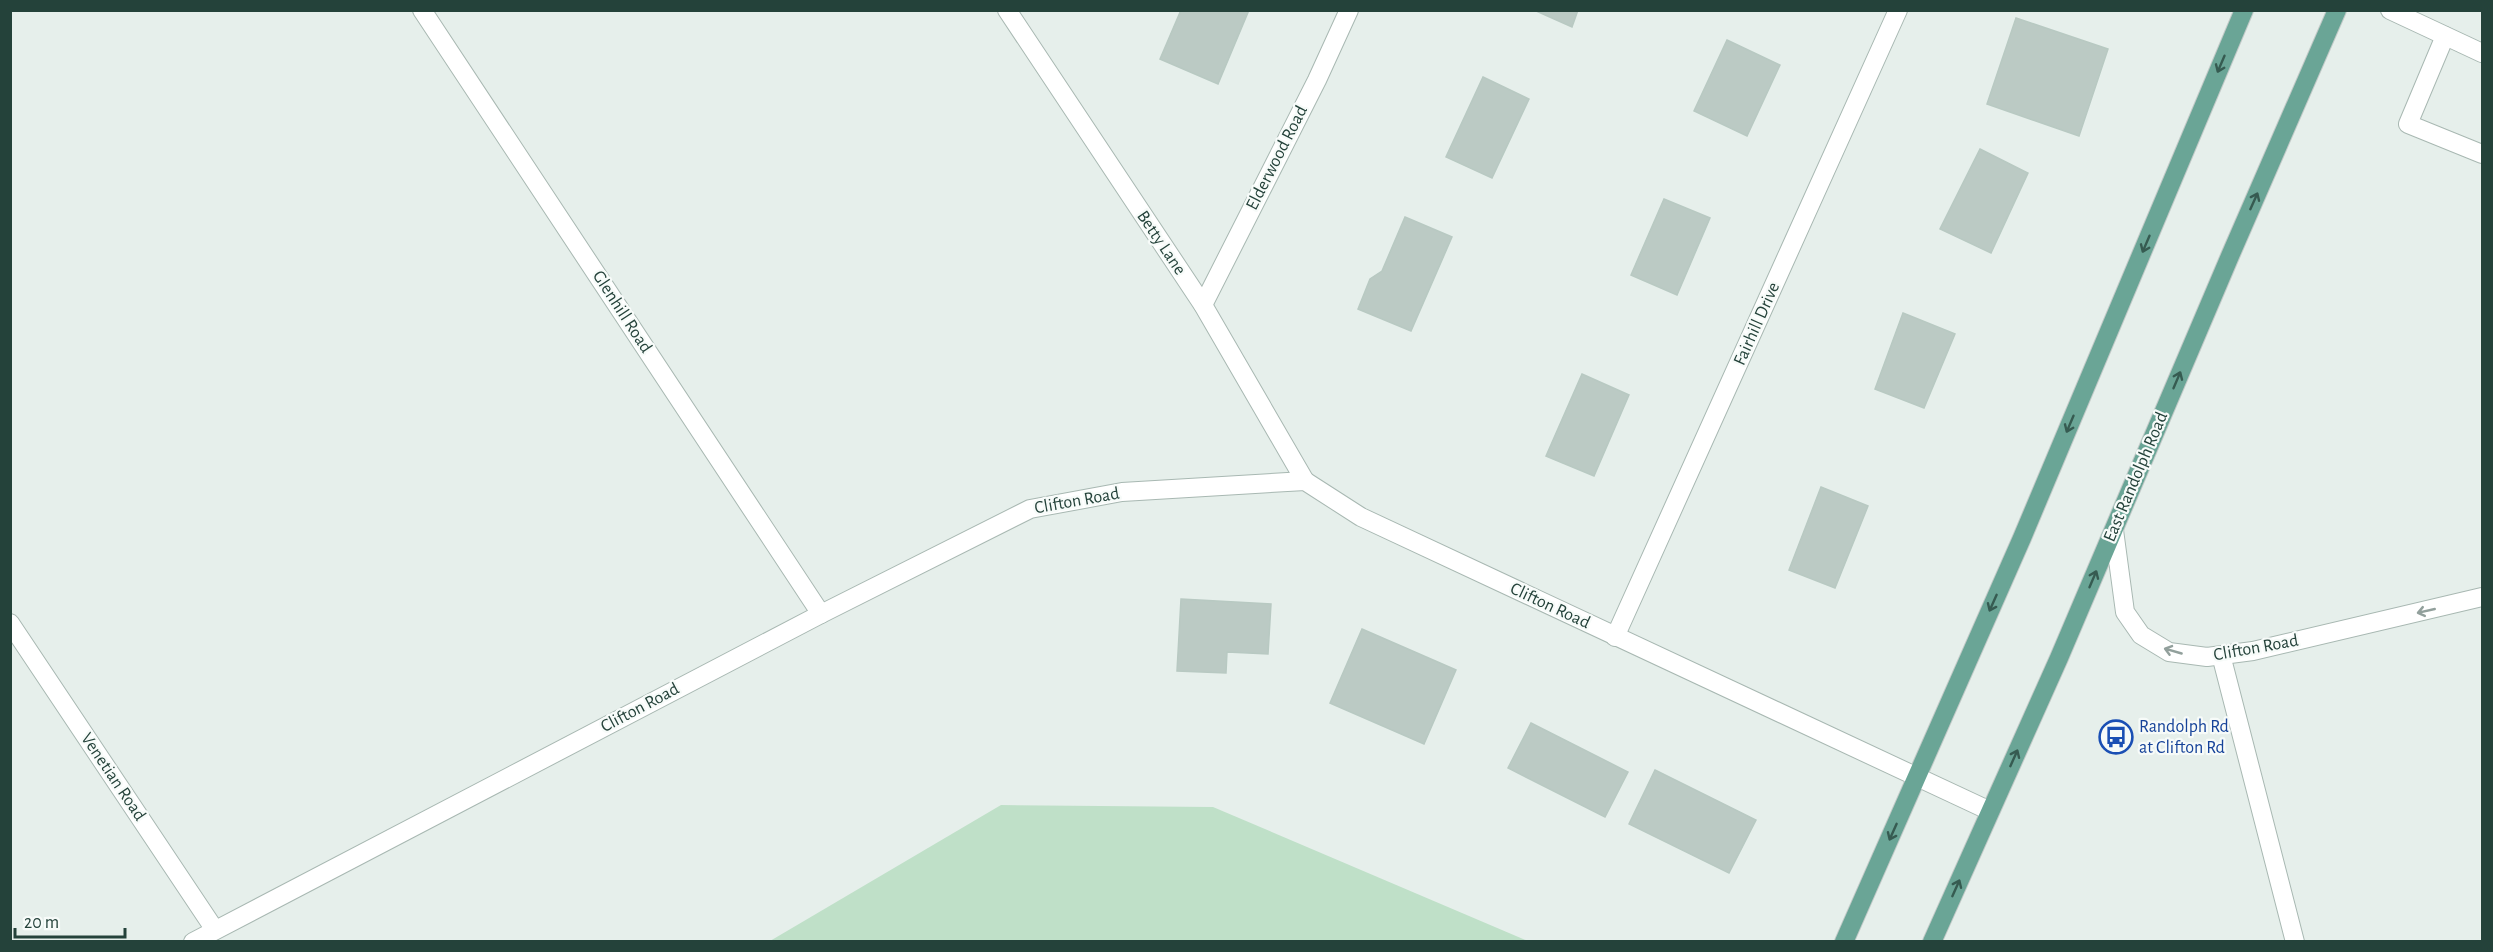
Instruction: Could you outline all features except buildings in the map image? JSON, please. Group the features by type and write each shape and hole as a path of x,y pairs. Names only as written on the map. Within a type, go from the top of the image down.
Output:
{"main road":[{"path":"1844,942 2022,538 2244,10"},
{"name":"East Randolph Road","path":"1932,942 2114,530 2337,10"}],"street":[{"name":"Glenhill Road","path":"422,10 821,614"},
{"name":"Betty Lane","path":"1007,10 1203,305 1305,481"},
{"name":"Elderwood Road","path":"1203,305 1317,80 1349,10"},
{"name":"Fairhill Drive","path":"1615,637 1898,10"},
{"path":"2390,10 2482,53"},
{"path":"2445,36 2408,124 2482,154"},
{"name":"Clifton Road","path":"193,942 821,614 1030,509 1122,492 1305,481 1361,517 1990,811"},
{"name":"Clifton Road","path":"2114,530 2125,612 2140,634 2169,652 2207,657 2253,651 2482,597"},
{"name":"Venetian Road","path":"10,623 215,930"},
{"path":"2221,655 2295,942"}],"green space":[{"path":"1001,805 1213,807 1528,941 770,941"}],"place":[{"name":"Randolph Rd at Clifton Rd","path":"2116,737"}]}
